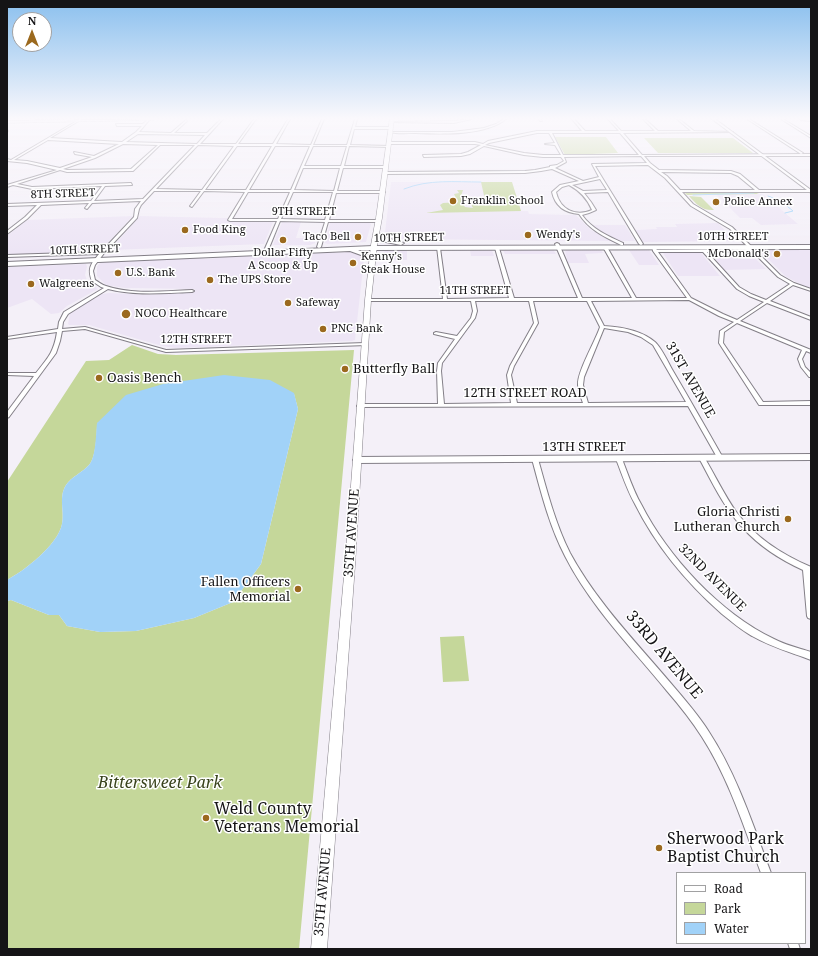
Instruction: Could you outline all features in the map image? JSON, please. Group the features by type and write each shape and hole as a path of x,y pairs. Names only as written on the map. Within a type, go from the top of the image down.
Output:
{"main road":[{"name":"35TH AVENUE","path":"319,949 368,300 373,247 379,222 386,164"},
{"path":"376,234 388,241 417,245"},
{"name":"10TH STREET","path":"7,260 335,250 417,245 504,246 527,244 558,246 681,244 749,247 811,243"},
{"path":"612,247 641,244"},
{"path":"654,249 655,245 681,244"},
{"name":"10TH STREET","path":"265,251 319,247 462,248 495,246 558,246 654,249 811,247"},
{"path":"335,250 358,252 372,261"},
{"name":"10TH STREET","path":"7,264 100,256"}],"street":[{"path":"33,164 56,170 72,172 132,170 139,164"},
{"path":"7,186 73,164"},
{"path":"179,164 138,207 136,217 100,256 91,270 91,275 97,283 107,288 136,292 192,291"},
{"path":"192,206 223,164"},
{"path":"247,191 263,164"},
{"path":"265,251 303,164"},
{"path":"319,247 343,164"},
{"path":"385,173 525,172 552,167 561,164"},
{"path":"641,244 593,164 649,164 679,191 694,207 728,226 779,276 793,284 811,290"},
{"path":"773,164 810,191"},
{"path":"302,167 385,167"},
{"path":"552,167 583,182"},
{"path":"658,171 720,171 734,173 739,175 758,191"},
{"path":"570,185 582,192 594,210 580,214 569,212 558,202 554,192 561,186 601,178"},
{"path":"13,184 32,188 131,184"},
{"path":"87,208 104,185"},
{"path":"154,190 383,192"},
{"name":"9TH STREET","path":"247,191 230,220 379,222"},
{"path":"582,192 609,191"},
{"path":"679,191 810,191"},
{"name":"8TH STREET","path":"7,205 144,200"},
{"path":"7,233 26,218 40,204"},
{"path":"580,214 595,230 622,244"},
{"path":"495,246 512,300"},
{"path":"558,246 581,300"},
{"path":"604,247 635,299"},
{"path":"654,249 704,250 749,247"},
{"path":"438,248 444,300"},
{"path":"654,249 690,299 709,310 736,322 811,352"},
{"path":"704,250 732,284 743,292 811,319"},
{"name":"10TH STREET","path":"7,256 100,256"},
{"path":"793,284 722,332 720,343 761,404 811,403"},
{"path":"7,416 56,349 64,317 70,310 107,288"},
{"path":"586,404 580,384 602,327 589,300 690,299"},
{"name":"11TH STREET","path":"368,300 589,300"},
{"path":"441,405 440,363 473,318 475,311 473,300"},
{"path":"514,404 509,375 512,366 536,323 536,317 531,300"},
{"name":"31ST AVENUE","path":"602,327 621,328 632,331 646,337 655,344 720,458"},
{"name":"12TH STREET","path":"7,338 85,328 156,349 172,351 365,344"},
{"path":"436,333 458,338"},
{"path":"804,350 800,359 803,367 811,376"},
{"path":"7,374 38,374"},
{"name":"12TH STREET ROAD","path":"360,406 690,404"},
{"name":"13TH STREET","path":"357,460 811,457"},
{"path":"702,458 725,502 745,528 779,554 808,569 811,616"},
{"name":"33RD AVENUE","path":"536,459 557,532 572,561 595,596 617,625 694,716 715,750 742,807 766,872"},
{"name":"32ND AVENUE","path":"619,459 634,496 652,530 694,581 741,625 771,642 811,656"}],"shaded area":[{"path":"391,182 512,182 521,211 528,211 529,214 576,215 591,230 612,241 390,239 385,236 385,232"},
{"path":"716,194 763,194 798,224 761,225 752,218 740,218"},
{"path":"133,216 101,250 7,255 7,236 27,220"},
{"path":"140,216 228,218 227,221 273,222 264,244 112,250 111,249"},
{"path":"282,222 301,222 296,238 316,238 315,243 310,245 273,245"},
{"path":"330,223 371,224 366,242 328,244 325,243 325,241"},
{"path":"718,223 735,241 643,242 635,230 657,229 656,227 677,227 675,224"},
{"path":"592,225 625,225 635,241 620,241 608,236"},
{"path":"502,249 553,249 556,254 505,254"},
{"path":"407,250 407,260 381,260 382,253 385,251"},
{"path":"470,250 492,250 494,256 471,256"},
{"path":"601,250 603,253 585,254 589,263 568,263 565,251"},
{"path":"629,250 649,250 659,265 639,265"},
{"path":"764,250 811,250 811,288 785,276 761,252"},
{"path":"350,252 361,255 364,259 355,340 352,341 175,348 162,346 89,325 68,324 70,313 102,294 147,295 193,293 195,289 125,288 106,285 97,276 97,267 103,262 200,258 208,259 224,257"},
{"path":"711,252 750,253 766,269 724,270"},
{"path":"663,253 701,253 720,276 678,276"},
{"path":"86,264 87,267 85,275 87,280 98,289 67,306 59,313 51,314 32,299 7,308 7,267"}],"green space":[{"path":"481,182 512,182 521,211 426,213 443,210 440,205 443,203 458,202 454,194 459,193 457,190 463,190 461,196 462,200 465,202 463,204 465,207 473,208 470,203 475,203 469,202 485,200"},
{"path":"754,192 759,194 687,195 685,193"},
{"path":"689,196 701,197 714,210 703,208"},
{"name":"Bittersweet Park","path":"132,345 158,354 176,355 354,350 299,949 7,949 7,601 11,600 49,615 59,615 67,626 100,632 136,631 194,618 233,602 261,564 298,409 294,394 97,423 96,445 91,462 86,468 68,482 62,495 63,519 59,532 47,549 31,564 7,580 7,482 86,361 109,360"},
{"path":"464,636 469,681 443,682 440,637"}],"water":[{"path":"224,375 270,380 294,393 298,409 261,564 233,602 194,618 136,631 100,632 67,626 59,615 49,615 11,600 7,601 7,580 31,564 47,549 59,532 63,519 62,495 68,482 86,468 91,462 96,438 97,423 126,395 163,384"}],"waterway":[{"path":"404,189 432,182 481,182"},
{"path":"693,195 754,193"},
{"path":"768,196 781,201 793,211 785,213"}],"place":[{"name":"Franklin School","path":"453,201"},
{"name":"Police Annex","path":"716,202"},
{"name":"Food King","path":"185,230"},
{"name":"Wendy's","path":"528,235"},
{"name":"Taco Bell","path":"358,237"},
{"name":"Dollar Fifty A Scoop & Up","path":"283,240"},
{"name":"McDonald's","path":"777,254"},
{"name":"Kenny's Steak House","path":"353,263"},
{"name":"U.S. Bank","path":"118,273"},
{"name":"The UPS Store","path":"210,280"},
{"name":"Walgreens","path":"31,284"},
{"name":"Safeway","path":"288,303"},
{"name":"NOCO Healthcare","path":"126,314"},
{"name":"PNC Bank","path":"323,329"},
{"name":"Butterfly Ball","path":"345,369"},
{"name":"Oasis Bench","path":"99,378"},
{"name":"Gloria Christi Lutheran Church","path":"788,519"},
{"name":"Fallen Officers Memorial","path":"298,589"},
{"name":"Weld County Veterans Memorial","path":"206,818"},
{"name":"Sherwood Park Baptist Church","path":"659,848"}]}
